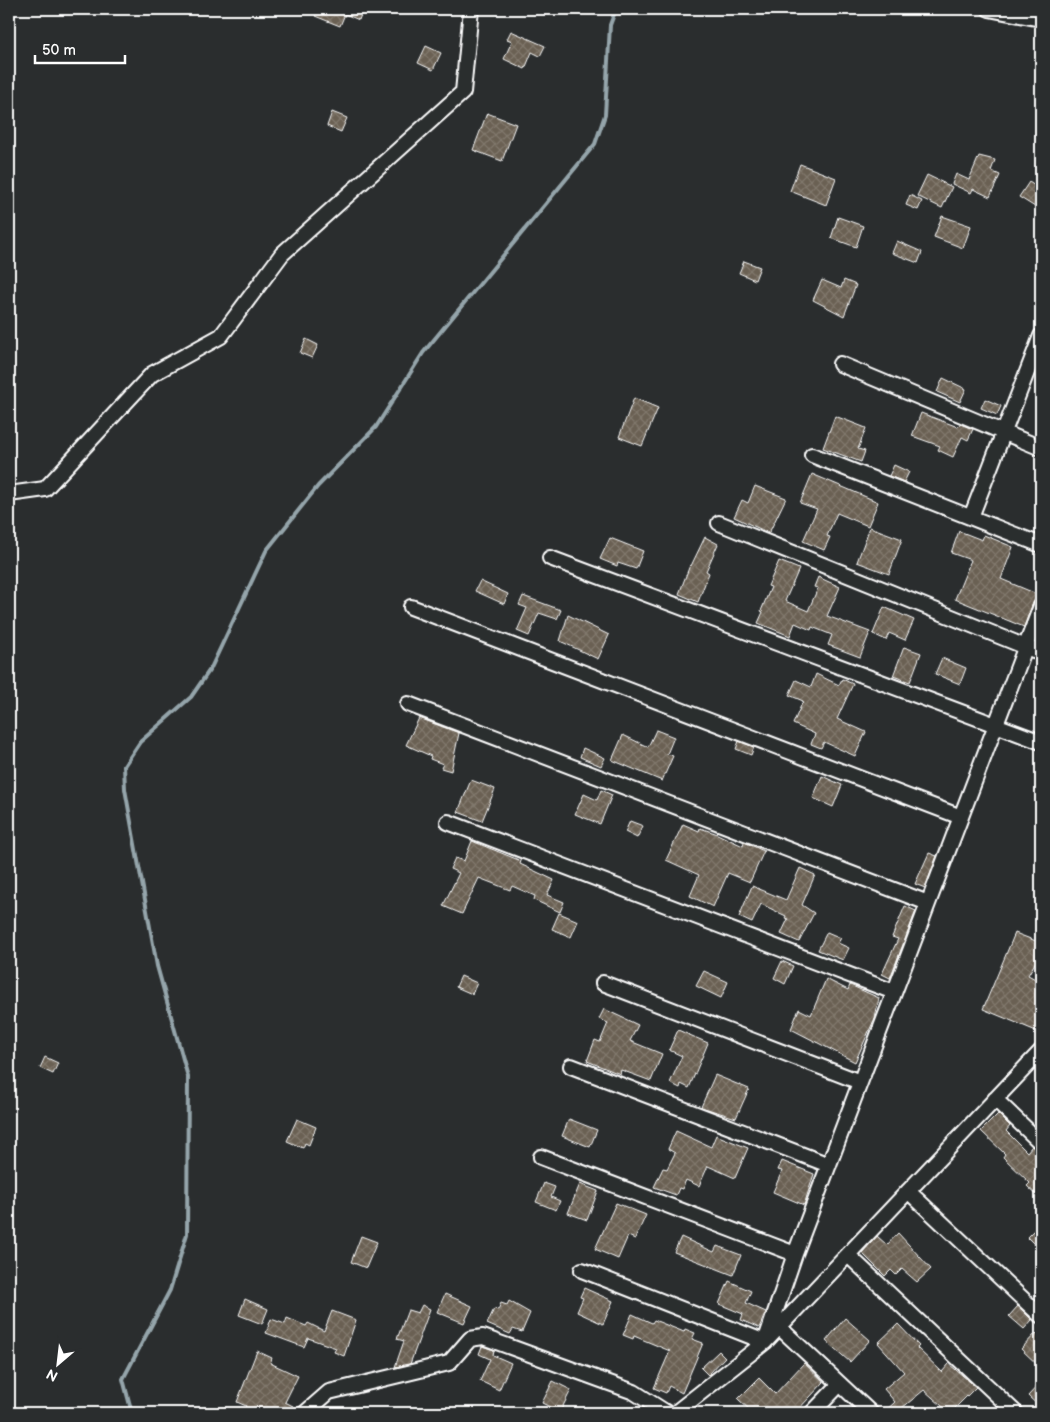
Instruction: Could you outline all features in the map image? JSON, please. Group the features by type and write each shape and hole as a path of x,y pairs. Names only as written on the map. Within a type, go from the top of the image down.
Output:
{"street":[{"path":"9,494 45,489 152,374 221,336 282,254 464,92 471,9"},
{"path":"989,9 1041,19"},
{"path":"971,517 1041,336"},
{"path":"840,364 1041,448"},
{"path":"812,455 1041,545"},
{"path":"719,523 1041,653"},
{"path":"550,558 997,723 1041,742"},
{"path":"765,1342 795,1254 1041,606"},
{"path":"411,607 961,817"},
{"path":"408,704 928,903"},
{"path":"448,822 894,992"},
{"path":"603,983 860,1082"},
{"path":"675,1413 765,1342 1041,1050"},
{"path":"571,1066 829,1165"},
{"path":"995,1099 1041,1143"},
{"path":"541,1157 795,1254"},
{"path":"908,1191 1041,1316"},
{"path":"848,1255 1016,1413"},
{"path":"582,1270 765,1342"},
{"path":"779,1327 871,1413"},
{"path":"305,1413 329,1392 449,1363 470,1339 483,1337 634,1392 667,1413"},
{"path":"812,1413 840,1384"}],"building":[{"path":"318,9 363,9 359,20 345,14 340,26 315,16"},
{"path":"511,31 545,46 540,56 532,52 525,69 504,59 512,41 507,39"},
{"path":"426,46 441,53 433,70 418,63"},
{"path":"332,112 347,118 341,132 327,126"},
{"path":"487,113 516,124 502,161 473,150"},
{"path":"979,156 995,160 991,171 1000,175 990,197 973,189 971,193 952,184 956,174 969,180"},
{"path":"800,164 836,178 826,205 790,191"},
{"path":"927,175 952,187 942,208 917,196"},
{"path":"1029,182 1041,190 1041,196 1035,207 1019,197"},
{"path":"910,195 922,201 918,210 906,205"},
{"path":"942,216 971,226 963,248 934,237"},
{"path":"838,217 863,226 856,247 831,238"},
{"path":"897,241 922,252 918,263 892,253"},
{"path":"744,261 760,267 755,280 739,273"},
{"path":"822,280 841,288 844,280 856,285 844,316 813,300"},
{"path":"306,339 318,345 312,358 300,353"},
{"path":"943,378 966,389 960,402 937,392"},
{"path":"634,398 658,408 642,446 619,437"},
{"path":"985,399 1001,406 997,415 981,408"},
{"path":"921,413 958,427 960,424 973,429 968,440 962,437 953,457 938,450 940,446 912,436"},
{"path":"835,416 866,428 858,449 865,451 861,462 823,448"},
{"path":"894,465 909,472 904,482 889,476"},
{"path":"812,474 878,502 868,526 837,513 827,536 830,537 824,550 803,541 817,509 800,503"},
{"path":"755,486 786,498 769,533 734,517 742,500 748,503"},
{"path":"870,527 902,539 889,574 857,562"},
{"path":"959,531 982,540 984,535 1013,547 1001,579 1039,595 1033,603 1024,627 955,599 971,560 951,553"},
{"path":"705,537 718,544 706,571 709,573 698,602 679,594 690,565"},
{"path":"610,538 643,551 636,569 618,563 617,566 600,559"},
{"path":"779,561 799,569 785,601 808,611 818,588 814,587 818,577 840,587 827,616 870,632 860,657 828,645 832,635 812,627 811,630 795,623 790,636 758,623 771,587 768,586"},
{"path":"480,581 508,594 504,604 475,591"},
{"path":"523,596 561,610 557,619 539,613 529,636 517,631 527,608 519,605"},
{"path":"884,607 914,620 905,640 889,633 886,640 873,634"},
{"path":"568,615 609,635 598,659 560,641"},
{"path":"904,647 921,653 910,682 893,676"},
{"path":"942,658 966,668 960,684 935,674"},
{"path":"816,674 839,685 842,679 853,684 837,719 866,732 855,756 824,742 821,748 811,744 815,734 793,724 803,701 789,695 796,680 811,687"},
{"path":"419,718 459,733 451,771 441,768 443,764 430,759 431,756 406,745"},
{"path":"656,730 674,737 667,754 673,756 662,781 612,760 623,735 648,747"},
{"path":"739,741 754,747 751,755 736,749"},
{"path":"583,748 605,758 601,766 580,757"},
{"path":"822,776 842,785 833,807 813,798"},
{"path":"471,780 495,789 482,821 458,812"},
{"path":"601,790 612,795 600,824 575,814 584,794 597,800"},
{"path":"630,821 643,826 637,838 625,832"},
{"path":"683,824 699,831 700,828 715,833 743,846 744,842 764,851 750,882 728,873 713,907 690,896 699,875 666,860"},
{"path":"472,841 521,861 520,864 554,880 547,895 564,902 560,912 534,900 535,896 512,886 510,890 479,878 462,914 443,906 459,873 450,869 455,858 464,861"},
{"path":"929,853 937,856 925,888 915,884"},
{"path":"800,868 815,875 802,905 814,913 799,942 781,934 788,919 785,918 786,916 761,904 752,923 739,917 752,886 786,900"},
{"path":"905,906 916,911 890,978 882,974 898,939 892,937"},
{"path":"559,913 578,921 571,937 552,929"},
{"path":"827,932 841,938 838,943 849,948 843,960 818,950"},
{"path":"1015,933 1041,943 1041,953 1028,975 1041,982 1041,1033 983,1009"},
{"path":"782,961 793,966 785,984 774,978"},
{"path":"704,971 728,982 721,998 696,986"},
{"path":"461,976 477,983 472,994 456,987"},
{"path":"826,979 848,990 850,985 879,998 875,1018 855,1062 791,1029 799,1009 811,1015"},
{"path":"604,1009 638,1025 630,1041 662,1054 651,1081 621,1070 620,1074 587,1061 595,1040 600,1042 608,1023 599,1019"},
{"path":"678,1030 708,1043 689,1088 681,1084 680,1088 670,1083 682,1056 669,1050"},
{"path":"45,1057 58,1063 53,1074 40,1068"},
{"path":"715,1075 749,1089 736,1118 701,1107"},
{"path":"998,1114 1010,1126 1006,1131 1027,1152 1032,1146 1041,1154 1041,1199 1027,1186 1030,1183 1003,1157 1005,1154 981,1131"},
{"path":"297,1119 316,1127 309,1145 305,1143 303,1148 287,1141"},
{"path":"569,1119 597,1130 590,1147 562,1136"},
{"path":"676,1131 711,1147 716,1135 748,1148 735,1178 708,1166 699,1186 686,1180 682,1189 679,1188 676,1195 654,1187 663,1168 667,1169 675,1153 668,1149"},
{"path":"782,1161 814,1174 804,1205 773,1192 782,1171 778,1170"},
{"path":"544,1183 555,1187 551,1197 560,1201 556,1210 536,1202"},
{"path":"580,1184 598,1191 587,1220 568,1213"},
{"path":"616,1203 646,1215 635,1239 628,1236 618,1259 595,1249"},
{"path":"1041,1223 1041,1251 1027,1237"},
{"path":"898,1233 931,1269 917,1282 902,1269 896,1275 891,1270 885,1276 862,1253 877,1236 887,1245"},
{"path":"361,1236 377,1242 366,1268 351,1262"},
{"path":"681,1237 714,1252 717,1246 741,1255 733,1275 674,1252"},
{"path":"729,1281 751,1291 746,1303 766,1312 759,1328 741,1320 743,1314 719,1304"},
{"path":"584,1288 613,1301 603,1324 577,1312 583,1298 580,1297"},
{"path":"445,1294 472,1306 464,1323 437,1312"},
{"path":"245,1299 268,1309 262,1324 239,1315"},
{"path":"509,1301 530,1313 522,1332 513,1329 510,1334 487,1324 494,1309 498,1310 501,1303 507,1305"},
{"path":"422,1305 430,1309 410,1364 395,1367 404,1341 397,1339 408,1310 418,1313"},
{"path":"1018,1306 1032,1320 1024,1329 1009,1316"},
{"path":"332,1311 356,1320 344,1356 334,1352 336,1348 308,1338 304,1347 266,1333 271,1319 285,1324 287,1318 306,1326 308,1323 324,1331"},
{"path":"632,1314 652,1323 654,1320 684,1332 685,1329 695,1333 692,1339 703,1343 682,1393 669,1386 666,1393 654,1388 670,1351 634,1336 633,1339 623,1335"},
{"path":"845,1318 870,1340 850,1362 826,1341"},
{"path":"898,1324 919,1346 917,1348 942,1372 949,1364 976,1387 950,1413 924,1390 896,1413 883,1413 895,1402 884,1389 904,1372 878,1343"},
{"path":"1036,1333 1041,1338 1041,1368 1021,1349"},
{"path":"482,1346 494,1350 493,1355 511,1363 499,1390 480,1381 490,1359 479,1354"},
{"path":"257,1351 272,1358 270,1363 298,1376 285,1402 293,1406 290,1413 242,1413 246,1406 237,1402"},
{"path":"719,1351 725,1357 708,1375 701,1368"},
{"path":"804,1363 824,1382 795,1413 753,1413 738,1399 759,1378 775,1394"},
{"path":"553,1381 571,1390 560,1412 542,1403"},
{"path":"1041,1382 1041,1408 1028,1396"}],"waterway":[{"path":"132,1413 123,1379 170,1290 187,1234 188,1077 157,966 125,789 124,766 140,742 191,697 211,668 266,551 318,486 376,427 423,353 595,144 605,115 610,25 616,9"}]}
